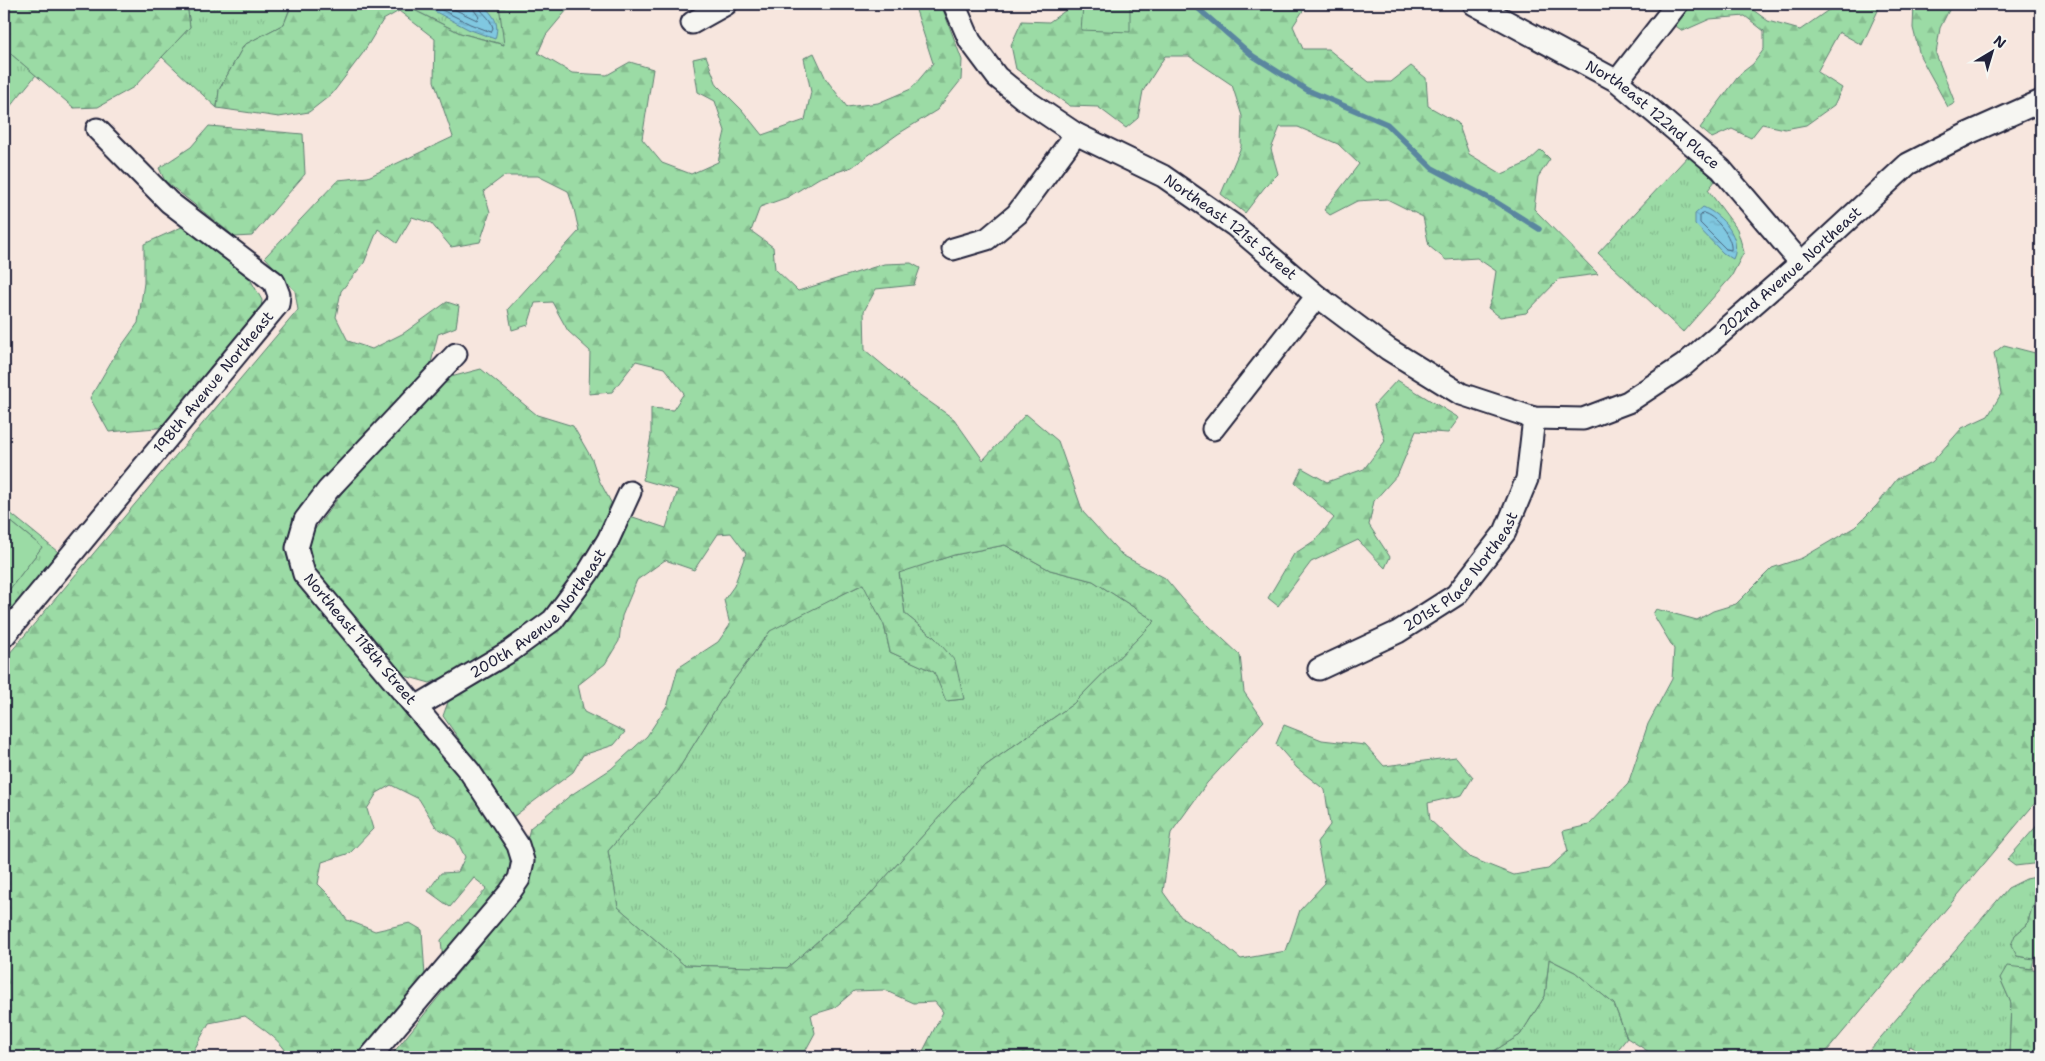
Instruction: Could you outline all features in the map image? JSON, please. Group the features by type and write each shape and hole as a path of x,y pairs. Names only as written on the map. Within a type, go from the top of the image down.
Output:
{"street":[{"path":"692,22 726,4"},
{"name":"Northeast 121st Street","path":"954,4 970,40 997,77 1024,99 1076,134 1162,176 1235,226 1317,296 1388,350 1461,394 1534,418"},
{"name":"Northeast 122nd Place","path":"1474,4 1617,81 1721,169 1801,263"},
{"path":"1617,81 1677,4"},
{"name":"202nd Avenue Northeast","path":"1534,418 1583,419 1628,402 1684,365 1801,263 1908,164 1969,133 2041,101"},
{"name":"198th Avenue Northeast","path":"4,636 278,304 279,295 274,282 169,202 97,129"},
{"path":"954,249 987,239 1017,214 1076,134"},
{"path":"1213,429 1317,296"},
{"name":"Northeast 118th Street","path":"370,1057 510,892 519,879 523,861 518,845 470,772 304,574 297,548 305,520 328,490 456,354"},
{"name":"201st Place Northeast","path":"1319,669 1398,632 1456,595 1505,532 1527,479 1534,418"},
{"name":"200th Avenue Northeast","path":"416,707 512,650 552,620 588,573 608,540 630,492"}],"green space":[{"path":"4,4 187,4 190,27 134,87 98,107 74,108 4,48"},
{"path":"187,4 286,4 290,8 284,24 244,45 219,90 217,108 162,57 190,27"},
{"path":"286,4 391,4 399,10 414,10 460,33 504,45 499,4 572,4 546,35 538,53 572,73 607,75 630,62 653,69 642,139 662,163 691,174 718,162 725,131 715,101 698,92 693,59 706,56 717,85 742,110 762,135 805,120 811,92 804,58 814,53 826,79 847,107 878,103 911,89 933,63 914,4 941,4 962,60 961,80 937,110 898,134 852,167 819,178 788,197 760,207 751,231 773,247 775,269 798,291 884,264 911,263 920,268 914,285 876,289 864,311 865,350 914,391 954,419 983,460 1026,414 1058,441 1083,512 1122,555 1165,578 1192,610 1240,655 1244,692 1264,721 1207,783 1171,833 1163,892 1181,917 1211,934 1241,959 1286,951 1300,910 1325,883 1317,842 1330,825 1325,790 1297,768 1276,744 1284,725 1322,740 1365,745 1384,766 1456,757 1473,777 1462,795 1428,803 1430,820 1471,858 1514,875 1548,869 1568,851 1563,831 1589,825 1628,784 1648,724 1672,679 1674,649 1653,614 1656,609 1697,620 1713,611 1736,604 1772,568 1802,558 1855,527 1877,505 1897,479 1932,462 1962,428 1988,416 2001,394 1994,353 2004,345 2035,353 2041,351 2041,796 1822,1057 1657,1057 1627,1038 1614,1004 1575,972 1549,959 1545,996 1520,1035 1484,1057 920,1057 943,1012 935,1002 913,1003 884,990 854,991 834,1008 811,1015 815,1033 802,1057 390,1057 524,891 533,870 526,844 530,828 571,795 611,769 647,736 668,704 678,668 718,642 730,625 724,600 734,586 746,553 731,533 718,534 694,570 665,560 637,580 622,616 619,641 605,664 578,685 584,712 625,732 614,745 583,755 573,772 513,817 443,716 448,702 507,662 630,516 666,528 678,490 643,480 651,436 651,408 673,410 684,393 664,368 636,361 612,392 589,394 590,351 568,331 552,302 535,303 528,325 512,330 508,309 579,231 568,191 538,176 504,176 484,191 490,212 480,242 451,247 431,223 412,217 397,243 378,229 364,263 341,291 336,317 348,341 372,349 404,333 447,302 459,306 456,327 438,334 431,363 300,506 289,536 291,570 347,641 447,754 502,828 510,855 510,873 497,897 443,962 441,940 487,888 474,878 450,907 428,891 441,873 458,872 465,857 456,839 436,827 419,799 391,785 377,793 367,809 373,829 350,853 322,862 318,884 330,896 347,920 375,931 410,923 422,930 425,976 357,1057 288,1057 277,1040 245,1016 209,1023 190,1057 4,1057 4,660 298,310 295,291 265,257 338,180 368,177 453,137 434,81 435,39 399,11 383,20 363,53 332,94 309,112 279,117 217,108 219,90 244,45 284,24 290,9","holes":["1005,545 1050,570 1093,581 1155,621 1073,704 985,766 867,898 787,968 684,965 618,907 608,851 678,770 729,687 770,631 863,584 884,625 890,652 934,672 946,701 964,699 955,661 935,638 905,614 899,573 954,555"]},
{"path":"391,4 499,4 505,45 460,33 414,10 399,10"},
{"path":"1075,4 1320,4 1306,6 1293,26 1303,49 1328,49 1369,82 1391,82 1411,66 1426,78 1428,106 1458,123 1469,154 1502,174 1527,163 1541,150 1550,159 1538,177 1534,209 1598,274 1559,279 1526,313 1500,317 1488,308 1492,298 1496,271 1477,258 1446,260 1429,246 1423,217 1387,199 1357,201 1330,215 1324,210 1359,164 1338,144 1298,127 1280,127 1271,149 1278,174 1264,188 1245,213 1221,194 1241,147 1242,116 1232,85 1189,56 1165,56 1143,91 1138,118 1126,128 1098,107 1070,106 1016,69 1011,45 1022,21 1049,22"},
{"path":"1699,4 1745,4 1768,21 1800,30 1837,4 1881,4 1862,45 1839,32 1817,72 1842,88 1834,105 1806,125 1785,129 1762,124 1751,138 1732,129 1712,138 1700,128 1740,74 1753,64 1764,49 1764,31 1745,16 1710,19 1683,31 1674,25 1687,6"},
{"path":"1914,4 1952,4 1940,28 1936,54 1955,103 1948,107 1920,56 1913,28"},
{"path":"1083,6 1130,7 1130,32 1081,30"},
{"path":"4,48 36,75 4,114"},
{"path":"209,126 303,134 305,174 252,236 235,237 165,181 159,168 191,147"},
{"path":"1689,155 1715,181 1708,190 1737,229 1744,252 1731,277 1683,332 1598,253"},
{"path":"184,226 250,279 262,300 260,318 168,427 109,432 90,398 115,355 138,323 144,283 144,244"},
{"path":"481,369 537,415 573,426 592,459 599,480 614,508 565,589 529,628 482,659 430,683 398,674 309,565 306,541 348,485 416,414 447,378"},
{"path":"1397,380 1459,418 1448,433 1416,431 1398,474 1374,501 1369,525 1390,557 1385,568 1358,540 1311,562 1278,606 1268,598 1294,554 1317,539 1334,518 1295,483 1302,468 1327,482 1364,469 1385,441 1374,405"},
{"path":"4,508 63,556 4,624 4,586 9,590 42,547 4,516"},
{"path":"4,516 42,547 9,590 4,586"},
{"path":"1005,545 1050,570 1093,581 1155,621 1073,704 985,766 867,898 787,968 684,965 618,907 608,851 678,770 729,687 773,627 864,584 884,625 890,652 935,672 946,701 963,699 935,638 905,614 899,572 954,555"},
{"path":"2041,821 2041,863 2015,866 2007,860"},
{"path":"2041,876 2041,889 2032,908 2027,925 2015,935 2017,956 2034,959 2032,969 2021,968 2000,978 2011,1003 2009,1057 1931,1057 1910,1046 1905,1057 1864,1057 2008,888 2026,879"},
{"path":"2041,889 2041,953 2034,959 2017,956 2011,945 2015,935 2027,925 2032,908"},
{"path":"1549,959 1575,972 1614,1004 1627,1038 1612,1057 1484,1057 1520,1035 1545,996"},
{"path":"2007,966 2041,970 2041,1057 2009,1057 2011,1003 2000,978"}],"water":[{"path":"421,4 482,4 495,20 497,28 495,39 468,29"},
{"path":"1703,207 1717,216 1729,228 1735,243 1733,259 1723,253 1695,224 1695,214"}],"waterway":[{"path":"1193,4 1253,56 1307,90 1387,124 1432,168 1496,202 1539,229"}]}
